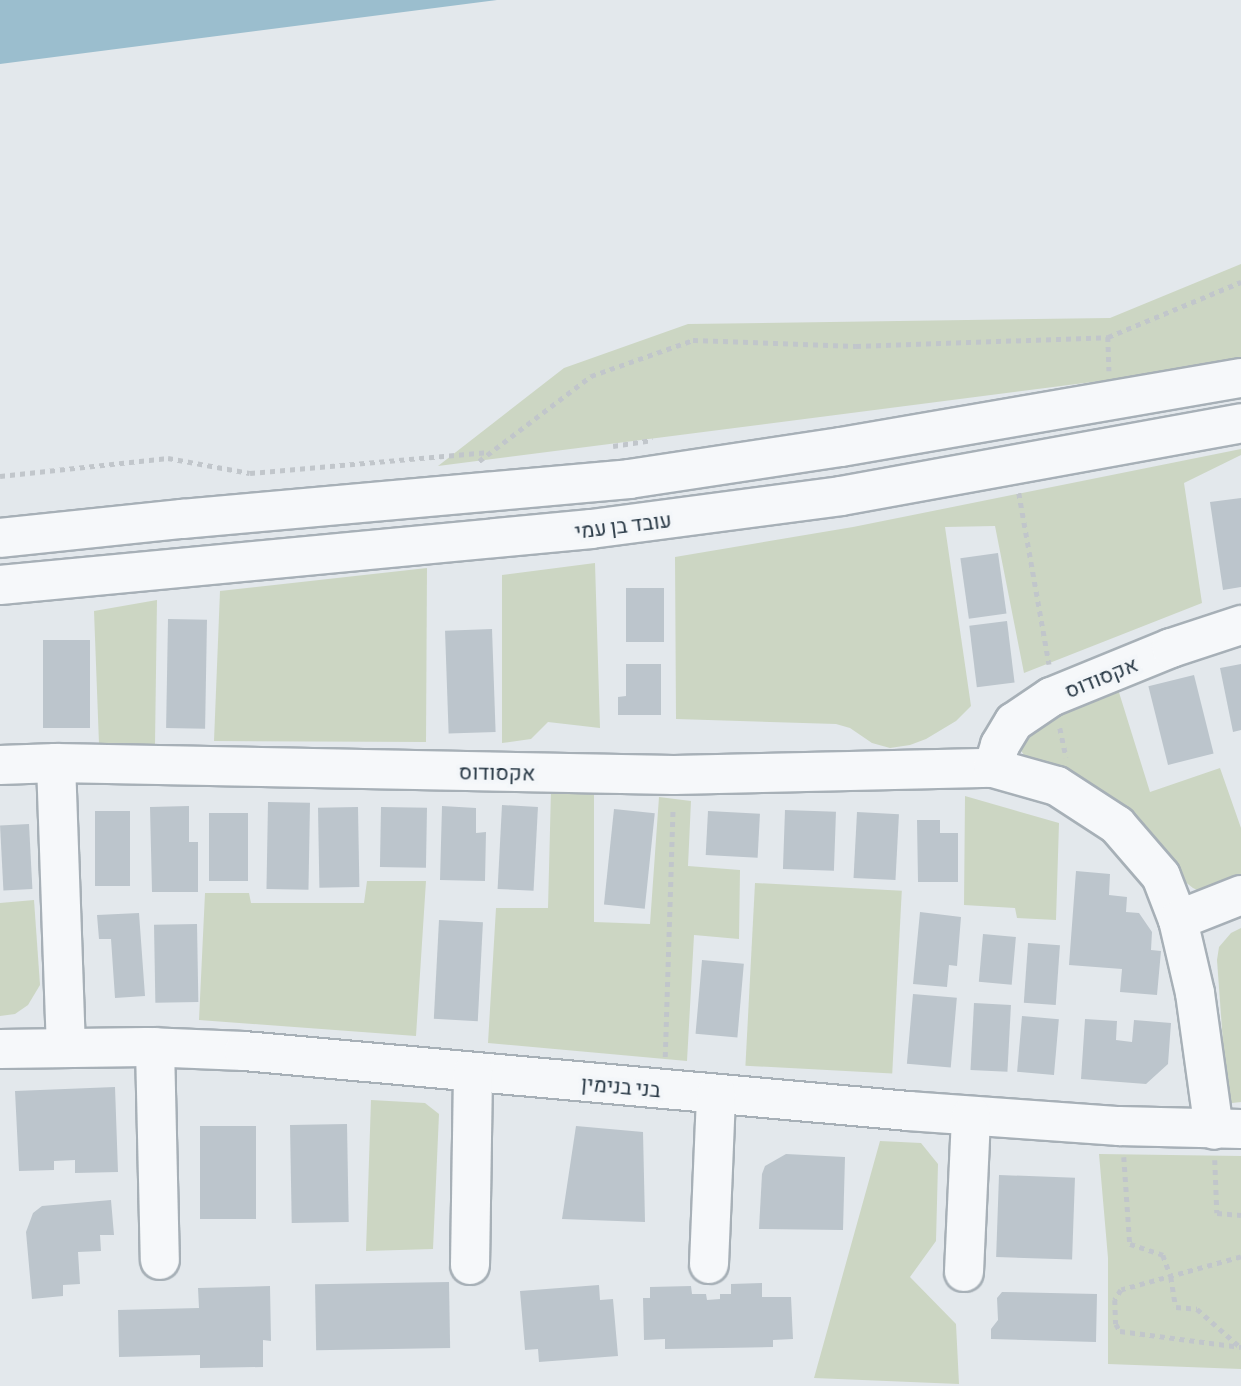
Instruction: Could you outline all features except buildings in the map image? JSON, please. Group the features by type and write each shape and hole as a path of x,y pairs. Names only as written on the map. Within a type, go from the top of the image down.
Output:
{"street":[{"path":"0,538 629,479 867,442 1241,378"},
{"name":"עובד בן עמי","path":"0,584 591,529 841,496 1241,423"},
{"name":"אקסודוס","path":"993,768 1000,745 1014,722 1055,695 1171,648 1241,625"},
{"path":"56,763 66,1046"},
{"name":"אקסודוס","path":"0,765 56,763 674,775 993,768 1057,786 1116,825 1161,876 1178,920 1227,1129"},
{"path":"1178,920 1241,895"},
{"name":"בני בנימין","path":"0,1049 66,1046 244,1051 971,1116 1122,1126 1227,1129"},
{"path":"155,1047 160,1260"},
{"path":"470,1265 473,1072"},
{"path":"709,1264 716,1094"},
{"path":"964,1272 971,1116"}],"path":[{"path":"488,463 474,464 591,376 693,340 856,346 1108,337 1241,282"},
{"path":"1096,374 1122,371"},
{"path":"610,446 664,439"},
{"path":"0,476 168,458 250,473 490,452"},
{"path":"1014,464 1072,796"},
{"path":"664,1090 674,775"},
{"path":"1122,1126 1130,1244 1140,1250 1163,1255 1171,1277 1176,1307 1197,1309 1240,1347"},
{"path":"1227,1129 1217,1213 1241,1214"},
{"path":"1240,1347 1120,1331 1116,1324 1116,1295 1121,1290 1241,1258"}],"green space":[{"path":"1241,264 1241,363 438,466 564,368 688,324 1110,318"},
{"path":"1241,449 1241,455 1184,483 1202,603 1024,673 995,526 945,527 971,706 956,721 926,739 890,748 872,743 850,728 836,724 676,719 675,557 853,527"},
{"path":"595,563 600,728 548,722 531,739 502,743 502,575"},
{"path":"427,568 426,742 214,741 220,591"},
{"path":"157,600 155,744 99,744 94,611"},
{"path":"1117,686 1150,792 1220,768 1241,828 1241,875 1201,892 1193,888 1027,759 1019,748 1029,727"},
{"path":"551,790 594,792 594,922 650,924 659,797 691,801 688,866 740,870 739,939 694,935 687,1061 488,1043 496,908 548,908"},
{"path":"965,796 1059,823 1056,920 1017,918 1015,908 964,905"},
{"path":"367,881 426,881 416,1036 199,1020 205,893 249,893 251,903 364,903"},
{"path":"755,883 902,891 892,1073 745,1066"},
{"path":"34,900 40,985 28,1005 15,1014 0,1016 0,903"},
{"path":"1241,928 1241,1102 1232,1103 1227,1098 1217,960 1219,947 1231,933"},
{"path":"371,1100 425,1103 439,1114 433,1249 366,1251"},
{"path":"880,1141 921,1143 938,1164 936,1241 910,1277 956,1324 959,1384 814,1378"},
{"path":"1099,1154 1241,1156 1241,1369 1108,1364 1108,1258"}],"water":[{"path":"0,0 497,0 0,64"}]}
